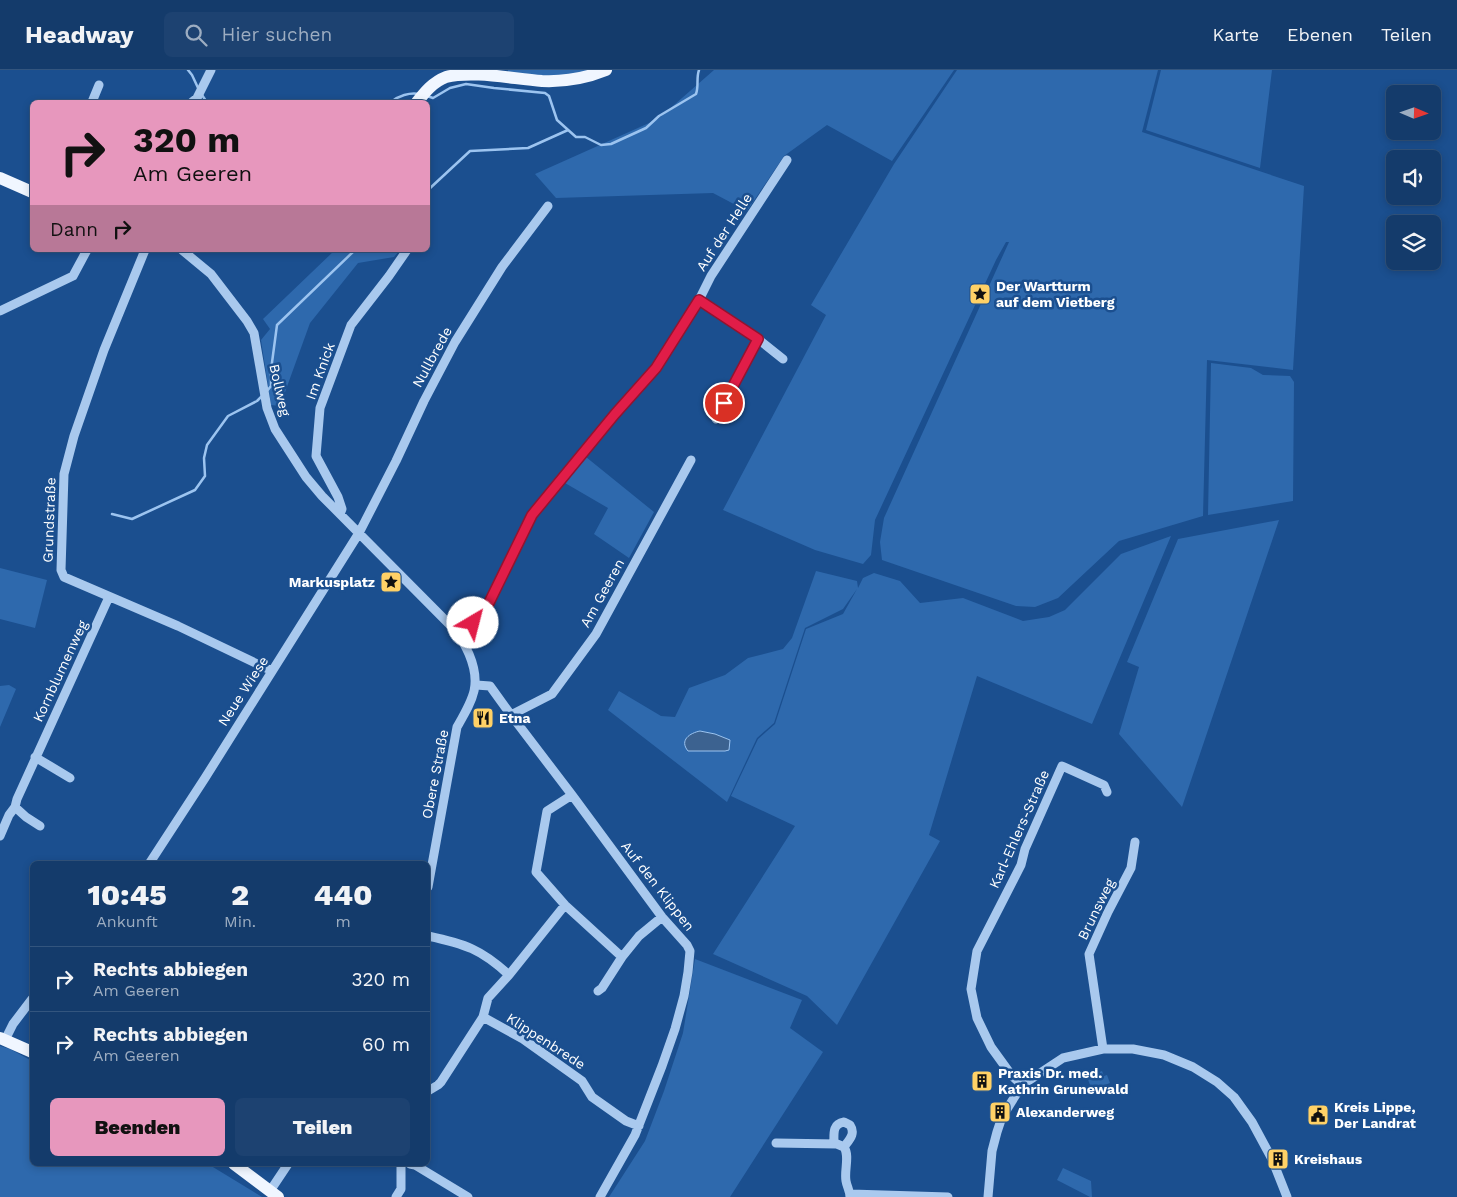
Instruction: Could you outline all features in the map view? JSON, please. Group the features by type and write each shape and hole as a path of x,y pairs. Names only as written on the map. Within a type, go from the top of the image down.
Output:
{"main road":[{"path":"419,100 435,82 462,73 504,73 541,81 560,81 579,80 606,70"},
{"path":"0,178 30,191"},
{"path":"2,1039 30,1051"},
{"path":"237,1166 274,1194"}],"street":[{"path":"195,100 211,70"},
{"path":"93,100 99,85"},
{"name":"Auf der Helle","path":"461,637 486,609 532,515 615,414 656,368 699,300 711,276 787,160"},
{"name":"Nullbrede","path":"359,534 455,342 502,267 548,206"},
{"path":"0,311 73,276 86,252"},
{"name":"Grundstraße","path":"144,252 104,350 74,436 64,474 61,570 64,577 178,626 272,672"},
{"name":"Bollweg","path":"185,252 211,274 247,321 254,333 267,408 275,429 306,477 359,534"},
{"name":"Im Knick","path":"340,514 342,509 338,497 316,456 320,408 351,325 406,252"},
{"path":"699,300 783,358"},
{"path":"716,419 758,339"},
{"name":"Am Geeren","path":"511,715 552,694 596,634 691,460"},
{"path":"359,534 461,637 474,667 476,686"},
{"name":"Neue Wiese","path":"151,861 359,534"},
{"name":"Kornblumenweg","path":"0,836 9,815 15,807 35,757 109,597"},
{"name":"Auf den Klippen","path":"476,686 490,686 662,917 690,951 684,996 675,1029 639,1126 618,1168 600,1197"},
{"name":"Obere Straße","path":"430,876 457,727 469,706 476,686"},
{"path":"35,757 70,778"},
{"name":"Karl-Ehlers-Straße","path":"1022,1084 1012,1076 991,1047 977,1018 971,989 977,950 1021,865 1025,849 1062,766 1104,785 1107,792"},
{"path":"572,795 547,811 536,872 565,904 622,957"},
{"path":"15,807 40,826"},
{"name":"Brunsweg","path":"1102,1049 1089,954 1131,868 1135,842"},
{"path":"430,1090 441,1082 483,1017 488,998 509,975 565,904"},
{"path":"598,991 638,936 662,917"},
{"path":"430,936 458,942 476,950 492,960 509,975"},
{"path":"2,1039 30,1002"},
{"name":"Klippenbrede","path":"483,1017 523,1039 582,1081 592,1097 626,1122 639,1126"},
{"path":"988,1197 992,1151 997,1132 1002,1117 1022,1084 1063,1058 1102,1049 1133,1049 1164,1054 1193,1067 1217,1082 1234,1097 1252,1122 1272,1159 1287,1197"},
{"path":"834,1144 836,1126 844,1122 850,1125 853,1131 852,1136 844,1147"},
{"path":"776,1143 834,1144 844,1147"},
{"path":"844,1147 846,1152 846,1180 850,1196 948,1197"},
{"path":"274,1194 287,1166"},
{"path":"396,1197 401,1189 401,1166"},
{"path":"417,1166 468,1197"}],"shaded area":[{"path":"508,70 599,70 559,78 508,72"},
{"path":"714,70 954,70 892,161 827,125 784,156 747,211 713,193 556,198 535,174 658,119"},
{"path":"957,70 1158,70 1142,132 1304,186 1293,370 1207,360 1203,516 1119,541 1058,598 1035,607 1016,606 882,560 880,542 884,518 1009,242 1006,242 996,260 875,520 871,555 863,564 815,550 723,510 826,315 811,305 894,164"},
{"path":"1161,70 1272,70 1260,168 1146,130"},
{"path":"333,252 398,252 394,257 358,263 310,323 280,406 271,405 261,340 270,329 263,319"},
{"path":"1211,363 1251,368 1263,375 1290,376 1294,382 1293,501 1208,515"},
{"path":"586,457 654,512 629,558 594,534 608,508 565,483"},
{"path":"1279,520 1182,807 1119,734 1139,667 1127,662 1178,539"},
{"path":"1171,536 1092,724 977,676 929,835 940,841 837,1025 807,996 713,954 795,826 731,796 758,739 775,724 806,629 843,614 857,589 843,609 805,628 774,723 757,738 727,802 608,710 619,691 661,716 675,717 689,688 725,675 748,658 783,649 792,638 816,571 857,581 858,588 863,578 874,573 900,581 920,603 963,598 1023,621 1049,617 1065,610 1121,554","holes":["715,734 730,740 725,751 688,751"]},
{"path":"0,568 47,580 35,628 0,619"},
{"path":"9,685 16,689 0,727 0,686"},
{"path":"700,731 730,740 729,750 688,751 685,740 689,735"},
{"path":"695,959 802,1000 790,1028 823,1052 730,1197 609,1197 645,1141 664,1091 683,1033"},
{"path":"0,1046 30,1060 30,1166 211,1166 262,1197 0,1197"},
{"path":"1102,1071 1104,1076 1107,1075 1110,1083 1092,1090 1087,1077"},
{"path":"1063,1168 1091,1181 1092,1197 1057,1180"}],"waterway":[{"path":"188,70 199,90"},
{"path":"427,96 433,98 450,88 466,84 545,93 549,96 557,120 576,137 585,137 601,145 611,144 646,128 659,116 696,94 699,70"},
{"path":"394,100 404,95 419,94"},
{"path":"202,95 205,100"},
{"path":"430,188 470,151 528,148 568,130"},
{"path":"267,391 271,386 271,370 277,325 353,252"},
{"path":"112,514 132,519 195,490 205,476 204,458 207,445 228,416 257,401 263,395"}],"place":[{"name":"Der Wartturm auf dem Vietberg","path":"980,294"},
{"name":"Markusplatz","path":"391,582"},
{"name":"Etna","path":"483,718"},
{"name":"Praxis Dr. med. Kathrin Grunewald","path":"982,1081"},
{"name":"Alexanderweg","path":"1000,1112"},
{"name":"Kreis Lippe, Der Landrat","path":"1318,1115"},
{"name":"Kreishaus","path":"1278,1159"}],"route":[{"path":"473,623 486,609 532,515 615,414 656,368 699,300 758,339 724,403"}]}
